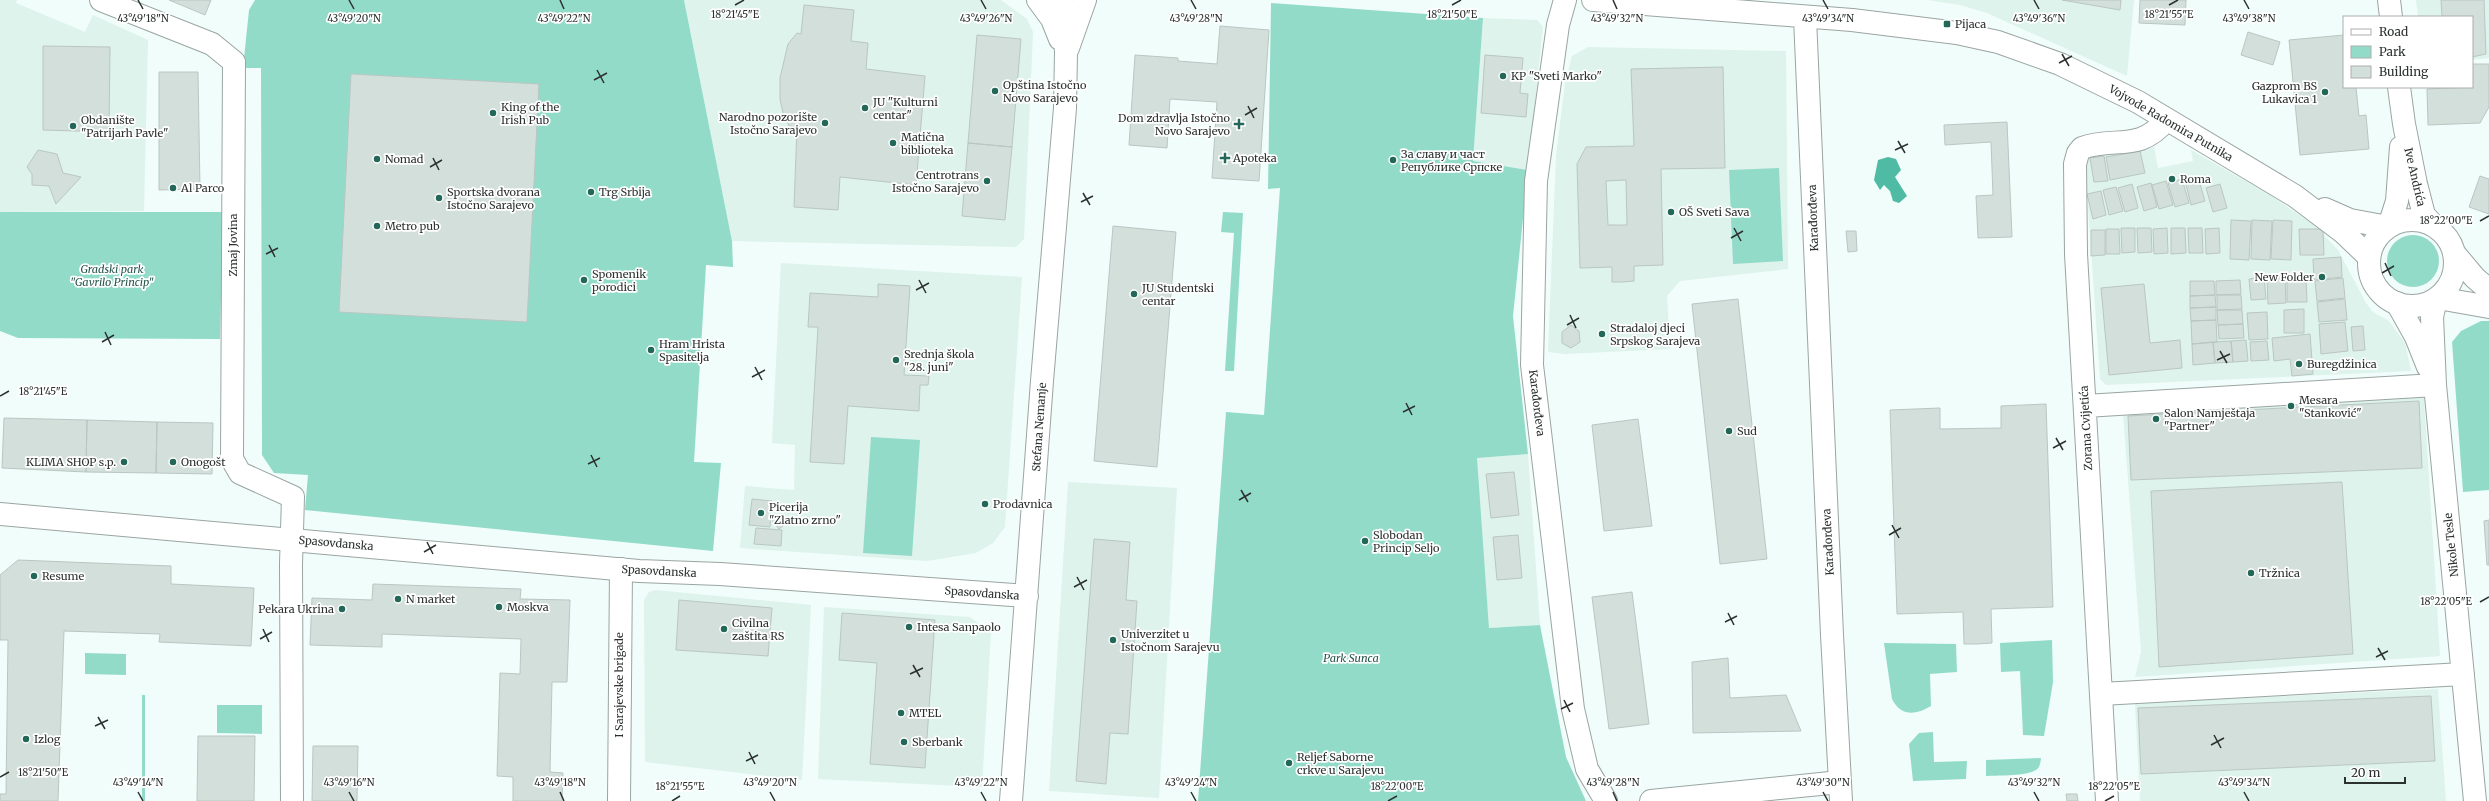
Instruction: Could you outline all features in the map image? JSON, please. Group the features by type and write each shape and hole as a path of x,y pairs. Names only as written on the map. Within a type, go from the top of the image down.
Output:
{"street":[{"name":"Zmaj Jovina","path":"100,0 212,44 234,62 232,458 240,473 293,497 292,540"},
{"path":"1038,0 1052,19 1066,52"},
{"name":"Stefana Nemanje","path":"1011,801 1044,352 1060,185 1065,108 1066,52 1062,0"},
{"name":"Stefana Nemanje","path":"1066,52 1085,0"},
{"name":"Karađorđeva","path":"1565,0 1558,25 1536,180 1532,365 1573,709 1585,761 1606,801"},
{"name":"Vojvode Radomira Putnika","path":"1593,0 1805,18 1852,20 1957,33 1998,42 2060,64 2108,86 2295,196 2344,233 2369,257"},
{"path":"2389,0 2391,16"},
{"name":"Karađorđeva","path":"1805,18 1831,627 1841,791"},
{"name":"Ive Andrića","path":"2399,88 2404,124 2424,215 2434,226"},
{"name":"Zorana Cvijetića","path":"2107,801 2076,254 2076,164 2078,153 2087,146 2144,139 2156,132 2166,120"},
{"name":"Ive Andrića","path":"2389,227 2397,201 2404,124"},
{"name":"Vojvode Radomira Putnika","path":"2295,196 2350,220 2389,227"},
{"path":"2489,290 2475,278 2454,253 2447,238 2434,226 2422,221 2408,220 2389,227 2375,240 2369,257 2373,282 2385,297 2397,304 2413,306 2437,298 2489,306"},
{"path":"2437,298 2450,283 2455,263 2454,253"},
{"name":"Nikole Tesle","path":"2437,298 2432,317 2435,385 2464,674 2475,801"},
{"name":"Nikole Tesle","path":"2397,304 2416,337 2435,385"},
{"path":"2085,406 2435,385"},
{"name":"Spasovdanska","path":"0,514 621,569 1027,596"},
{"name":"Spasovdanska","path":"292,540 292,801"},
{"name":"I Sarajevske brigade","path":"619,801 621,569"},
{"path":"2101,694 2464,674"},
{"path":"1651,801 1841,791"}],"shaded area":[{"name":"Obdanište \"Patrijarh Pavle\"","path":"0,0 17,0 16,3 85,32 93,15 148,40 144,211 0,212"},
{"path":"684,0 1001,0 1027,19 1033,32 1024,239 1016,247 732,241"},
{"path":"1927,0 2134,0 2127,76 1987,13 1960,5"},
{"path":"2416,0 2489,0 2489,58 2473,60 2473,16 2418,16"},
{"path":"1483,18 1537,20 1543,27 1528,170 1473,161"},
{"name":"OŠ Sveti Sava","path":"1588,47 1786,51 1788,269 1680,281 1667,296 1670,349 1565,354 1548,352 1556,156 1565,83 1572,56"},
{"path":"2154,147 2158,168 2193,161 2191,150 2270,195 2314,225 2338,250 2366,303 2373,312 2389,321 2405,343 2411,371 2106,385 2100,379 2085,162 2088,156 2094,153"},
{"path":"1888,157 1896,159 1901,170 1895,177 1907,196 1899,203 1893,201 1890,191 1884,185 1880,190 1874,180 1878,160"},
{"name":"Srednja škola \"28. juni\"","path":"781,263 1022,277 1005,527 993,543 976,553 927,561 740,548 745,486 794,490 795,445 772,443"},
{"path":"2424,397 2440,656 2135,677 2141,652 2123,414"},
{"path":"1528,454 1540,625 1489,628 1476,458"},
{"name":"Univerzitet u Istočnom Sarajevu","path":"1068,482 1177,488 1159,798 1049,791"},
{"path":"655,590 811,605 802,780 645,762 644,600 649,592"},
{"path":"824,607 970,617 991,632 982,787 818,779"},
{"path":"2438,689 2446,801 2140,801 2135,703"}],"green space":[{"path":"255,0 684,0 732,241 733,267 706,265 694,462 721,463 713,551 305,510 308,475 274,473 262,455 261,68 243,68 249,10"},
{"name":"Park Sunca","path":"1271,3 1483,18 1473,161 1528,170 1513,316 1528,454 1477,458 1489,628 1540,625 1566,757 1586,801 1198,801 1226,412 1264,415 1280,188 1268,189"},
{"path":"1779,168 1783,261 1733,264 1729,170"},
{"name":"Gradski park \"Gavrilo Princip\"","path":"0,212 223,212 220,339 18,338 0,331"},
{"path":"1223,212 1243,213 1234,371 1225,371 1234,233 1221,232"},
{"path":"2413,235 2427,239 2435,247 2439,261 2435,275 2427,283 2413,287 2399,283 2391,275 2387,261 2391,247 2399,239"},
{"path":"2481,321 2489,321 2489,490 2463,492 2452,342 2461,331"},
{"path":"871,437 920,440 912,556 863,553"},
{"path":"2052,640 2053,682 2044,736 2023,735 2020,671 2001,672 2000,643"},
{"path":"1884,643 1956,644 1957,672 1930,674 1931,706 1920,711 1909,713 1900,709 1896,705 1892,699"},
{"path":"85,653 126,654 126,675 85,674"},
{"path":"142,695 145,695 145,801 142,801"},
{"path":"217,705 262,705 262,734 217,733"},
{"path":"1933,732 1934,762 1967,761 1966,779 1913,781 1909,744 1919,733"},
{"path":"2041,758 2039,767 2030,772 2014,775 1986,776 1986,760"}],"building":[{"path":"169,0 211,0 205,15"},
{"path":"2062,0 2121,0 2120,10"},
{"path":"2140,0 2186,0 2185,25 2139,23"},
{"path":"2441,0 2484,0 2486,54 2473,57 2473,16 2442,16"},
{"path":"804,5 854,10 851,41 868,43 866,69 925,76 916,185 840,177 838,210 794,207 797,127 789,126 783,113 780,99 780,78 788,44 797,33 801,34"},
{"name":"Dom zdravlja Istočno Novo Sarajevo","path":"1220,26 1269,30 1259,181 1212,178 1217,102 1170,99 1167,148 1129,145 1135,55 1178,58 1178,61 1217,64"},
{"path":"2248,32 2280,42 2273,65 2241,55"},
{"name":"Opština Istočno Novo Sarajevo","path":"977,35 1021,39 1012,147 968,143"},
{"name":"Gazprom BS Lukavica 1","path":"2343,35 2343,88 2356,88 2359,116 2366,115 2369,149 2300,155 2289,40"},
{"path":"43,46 110,47 109,132 43,130"},
{"name":"KP \"Sveti Marko\"","path":"1485,55 1523,58 1520,93 1528,94 1526,117 1481,113"},
{"path":"2473,64 2489,64 2489,107 2480,123 2428,125 2427,89 2473,88"},
{"path":"1723,67 1725,168 1661,169 1663,265 1634,266 1634,281 1612,282 1612,267 1580,268 1577,164 1586,147 1634,146 1631,69","holes":["1626,180 1627,225 1608,225 1606,181"]},
{"path":"159,72 198,72 200,189 159,190"},
{"name":"Sportska dvorana Istočno Sarajevo","path":"351,74 539,84 527,322 339,312"},
{"path":"2007,122 2012,237 1978,238 1976,196 1993,195 1991,142 1945,145 1944,125"},
{"name":"Centrotrans Istočno Sarajevo","path":"968,143 1012,147 1005,220 962,216"},
{"path":"38,150 57,154 63,173 81,177 56,204 49,186 32,185 32,174 27,167"},
{"path":"2140,151 2145,173 2110,180 2106,157"},
{"path":"2104,156 2108,181 2094,182 2090,158"},
{"path":"2480,176 2489,179 2489,214 2469,207"},
{"path":"2198,177 2205,201 2191,205 2185,180"},
{"path":"2182,179 2189,203 2175,207 2168,183"},
{"path":"2166,181 2173,205 2159,209 2152,185"},
{"path":"2151,183 2157,207 2144,211 2137,187"},
{"path":"2132,184 2138,208 2125,212 2118,188"},
{"path":"2220,184 2227,208 2213,212 2206,188"},
{"path":"2116,187 2123,211 2109,215 2103,190"},
{"path":"2101,191 2106,215 2093,219 2087,194"},
{"path":"2231,220 2251,221 2249,260 2230,259"},
{"path":"2252,220 2272,221 2270,260 2251,259"},
{"path":"2273,220 2292,221 2291,260 2271,259"},
{"path":"1113,226 1176,232 1157,467 1094,461"},
{"path":"2121,228 2135,228 2135,252 2122,253"},
{"path":"2137,228 2151,228 2152,252 2138,253"},
{"path":"2167,228 2168,253 2154,254 2153,229"},
{"path":"2171,228 2185,228 2186,253 2171,254"},
{"path":"2188,228 2202,228 2203,253 2189,253"},
{"path":"2219,228 2220,253 2206,254 2205,229"},
{"path":"2106,229 2119,229 2120,254 2106,254"},
{"path":"2299,229 2323,229 2324,255 2300,255"},
{"path":"2091,230 2105,230 2105,255 2091,256"},
{"path":"1846,231 1856,231 1857,251 1848,252"},
{"path":"2341,257 2342,277 2314,280 2313,259"},
{"path":"2285,276 2286,303 2268,304 2267,277"},
{"path":"2264,277 2266,299 2251,300 2249,279"},
{"path":"2343,278 2345,298 2317,301 2315,281"},
{"path":"2287,279 2306,279 2307,302 2287,302"},
{"path":"2240,280 2241,294 2216,295 2216,281"},
{"path":"2190,281 2214,281 2215,295 2190,296"},
{"path":"878,284 910,286 904,375 929,376 928,385 920,385 919,411 848,406 844,464 810,462 818,327 808,327 810,293 878,297"},
{"path":"2144,284 2150,343 2180,340 2182,368 2109,375 2101,288"},
{"path":"2215,295 2216,307 2190,308 2190,296"},
{"path":"2217,295 2241,295 2242,309 2217,310"},
{"name":"Sud","path":"1738,299 1767,559 1720,564 1692,304"},
{"path":"2345,299 2347,320 2319,322 2317,302"},
{"path":"2216,307 2216,320 2191,321 2190,308"},
{"path":"2304,309 2304,333 2284,333 2284,310"},
{"path":"2217,310 2242,310 2243,324 2218,325"},
{"path":"2267,312 2268,339 2249,340 2247,313"},
{"path":"2216,320 2217,342 2192,344 2191,321"},
{"path":"2345,322 2348,351 2321,354 2319,324"},
{"path":"2243,324 2244,338 2219,339 2218,325"},
{"path":"1571,325 1579,331 1580,342 1571,348 1562,343 1562,332"},
{"path":"2363,326 2365,350 2353,351 2351,327"},
{"path":"2310,334 2313,374 2292,376 2290,359 2274,361 2272,338"},
{"path":"2246,340 2248,361 2233,362 2231,341"},
{"path":"2231,341 2233,362 2215,363 2213,342"},
{"path":"2267,341 2269,360 2251,361 2250,342"},
{"path":"2213,342 2215,363 2193,365 2192,344"},
{"path":"2419,401 2422,468 2131,480 2128,416"},
{"path":"2046,404 2053,607 1991,609 1992,643 1977,644 1964,644 1963,612 1897,614 1890,410 1940,408 1940,429 2001,428 2001,406"},
{"path":"4,418 87,420 86,472 2,468"},
{"path":"1638,419 1652,526 1604,531 1592,425"},
{"path":"87,420 157,422 156,473 86,472"},
{"path":"157,422 213,423 212,474 156,473"},
{"path":"1514,472 1519,515 1491,518 1486,474"},
{"name":"Tržnica","path":"2342,482 2353,654 2159,667 2151,491"},
{"name":"Picerija \"Zlatno zrno\"","path":"752,499 772,501 770,527 749,525"},
{"path":"777,516 784,525 779,529 772,520"},
{"path":"2489,520 2489,565 2487,565 2484,521"},
{"path":"756,528 782,530 781,546 754,544"},
{"path":"1518,535 1522,578 1497,580 1493,537"},
{"path":"1094,539 1130,542 1126,600 1137,601 1128,734 1110,733 1106,784 1076,781"},
{"path":"18,560 171,566 171,584 254,588 251,646 159,642 160,634 64,631 58,801 0,801 0,794 6,794 8,640 0,640 0,575"},
{"path":"373,584 521,589 520,599 570,600 567,682 552,682 550,772 563,773 562,801 513,801 513,777 497,776 500,673 520,674 521,639 382,634 382,647 310,645 312,598 372,600"},
{"path":"1632,592 1649,724 1609,729 1592,597"},
{"name":"Civilna zaštita RS","path":"679,600 772,608 768,656 676,650"},
{"name":"MTEL","path":"842,613 935,620 925,768 870,764 877,663 839,660"},
{"path":"1728,658 1730,698 1786,695 1801,731 1693,733 1692,662"},
{"path":"2431,696 2435,761 2141,774 2138,708"},
{"path":"198,736 255,736 254,801 197,801"},
{"path":"313,746 358,746 357,801 312,801"},
{"path":"2066,794 2077,794 2078,801 2067,801"}],"place":[{"name":"Pijaca","path":"1947,24"},
{"name":"KP \"Sveti Marko\"","path":"1503,76"},
{"name":"Opština Istočno Novo Sarajevo","path":"995,91"},
{"name":"Gazprom BS Lukavica 1","path":"2325,92"},
{"name":"JU \"Kulturni centar\"","path":"865,108"},
{"name":"King of the Irish Pub","path":"493,113"},
{"name":"Narodno pozorište Istočno Sarajevo","path":"825,123"},
{"name":"Dom zdravlja Istočno Novo Sarajevo","path":"1239,124"},
{"name":"Obdanište \"Patrijarh Pavle\"","path":"73,126"},
{"name":"Matična biblioteka","path":"893,143"},
{"name":"Apoteka","path":"1225,158"},
{"name":"Nomad","path":"377,159"},
{"name":"За славу и част Републике Српске","path":"1393,160"},
{"name":"Roma","path":"2172,179"},
{"name":"Centrotrans Istočno Sarajevo","path":"987,181"},
{"name":"Al Parco","path":"173,188"},
{"name":"Trg Srbija","path":"591,192"},
{"name":"Sportska dvorana Istočno Sarajevo","path":"439,198"},
{"name":"OŠ Sveti Sava","path":"1671,212"},
{"name":"Metro pub","path":"377,226"},
{"name":"New Folder","path":"2322,277"},
{"name":"Spomenik porodici","path":"584,280"},
{"name":"JU Studentski centar","path":"1134,294"},
{"name":"Stradaloj djeci Srpskog Sarajeva","path":"1602,334"},
{"name":"Hram Hrista Spasitelja","path":"651,350"},
{"name":"Srednja škola \"28. juni\"","path":"896,360"},
{"name":"Buregdžinica","path":"2299,364"},
{"name":"Mesara \"Stanković\"","path":"2291,406"},
{"name":"Salon Namještaja \"Partner\"","path":"2156,419"},
{"name":"Sud","path":"1729,431"},
{"name":"KLIMA SHOP s.p.","path":"124,462"},
{"name":"Onogošt","path":"173,462"},
{"name":"Prodavnica","path":"985,504"},
{"name":"Picerija \"Zlatno zrno\"","path":"761,513"},
{"name":"Slobodan Princip Seljo","path":"1365,541"},
{"name":"Tržnica","path":"2251,573"},
{"name":"Resume","path":"34,576"},
{"name":"N market","path":"398,599"},
{"name":"Moskva","path":"499,607"},
{"name":"Pekara Ukrina","path":"342,609"},
{"name":"Intesa Sanpaolo","path":"909,627"},
{"name":"Civilna zaštita RS","path":"724,629"},
{"name":"Univerzitet u Istočnom Sarajevu","path":"1113,640"},
{"name":"MTEL","path":"901,713"},
{"name":"Izlog","path":"26,739"},
{"name":"Sberbank","path":"904,742"},
{"name":"Reljef Saborne crkve u Sarajevu","path":"1289,763"}]}
